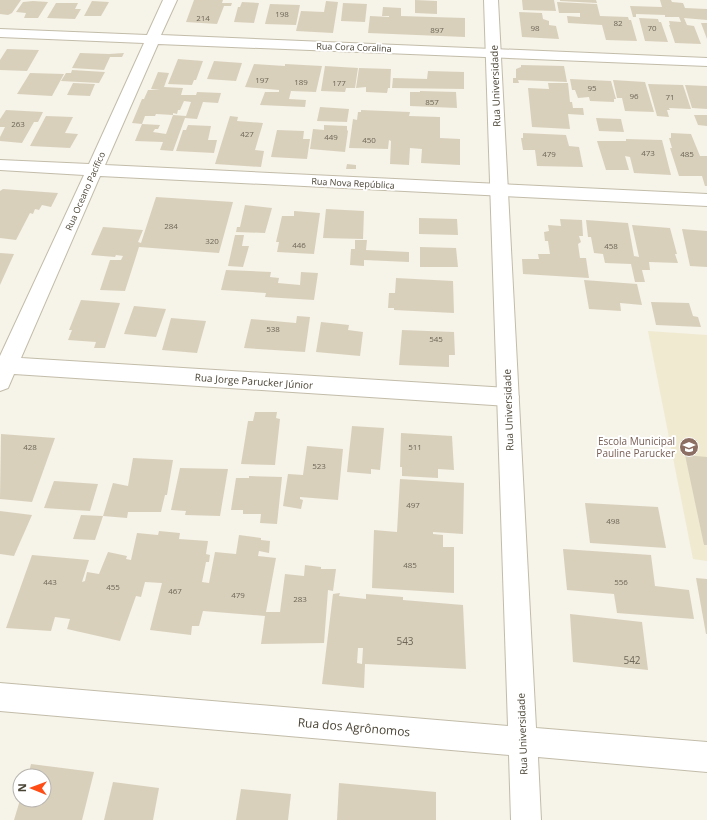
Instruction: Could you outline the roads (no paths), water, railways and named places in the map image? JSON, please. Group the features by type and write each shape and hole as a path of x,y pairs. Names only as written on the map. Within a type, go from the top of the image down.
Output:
{"street":[{"name":"Rua Oceano Pacífico","path":"3,371 95,170 170,0"},
{"name":"Rua Universidade","path":"491,0 526,820"},
{"name":"Rua Cora Coralina","path":"0,33 707,62"},
{"name":"Rua Nova República","path":"0,165 707,200"},
{"name":"Rua Jorge Parucker Júnior","path":"3,371 508,397"},
{"name":"Rua dos Agrônomos","path":"0,697 707,757"}],"place":[{"name":"Escola Municipal Pauline Parucker","path":"689,447"}]}
